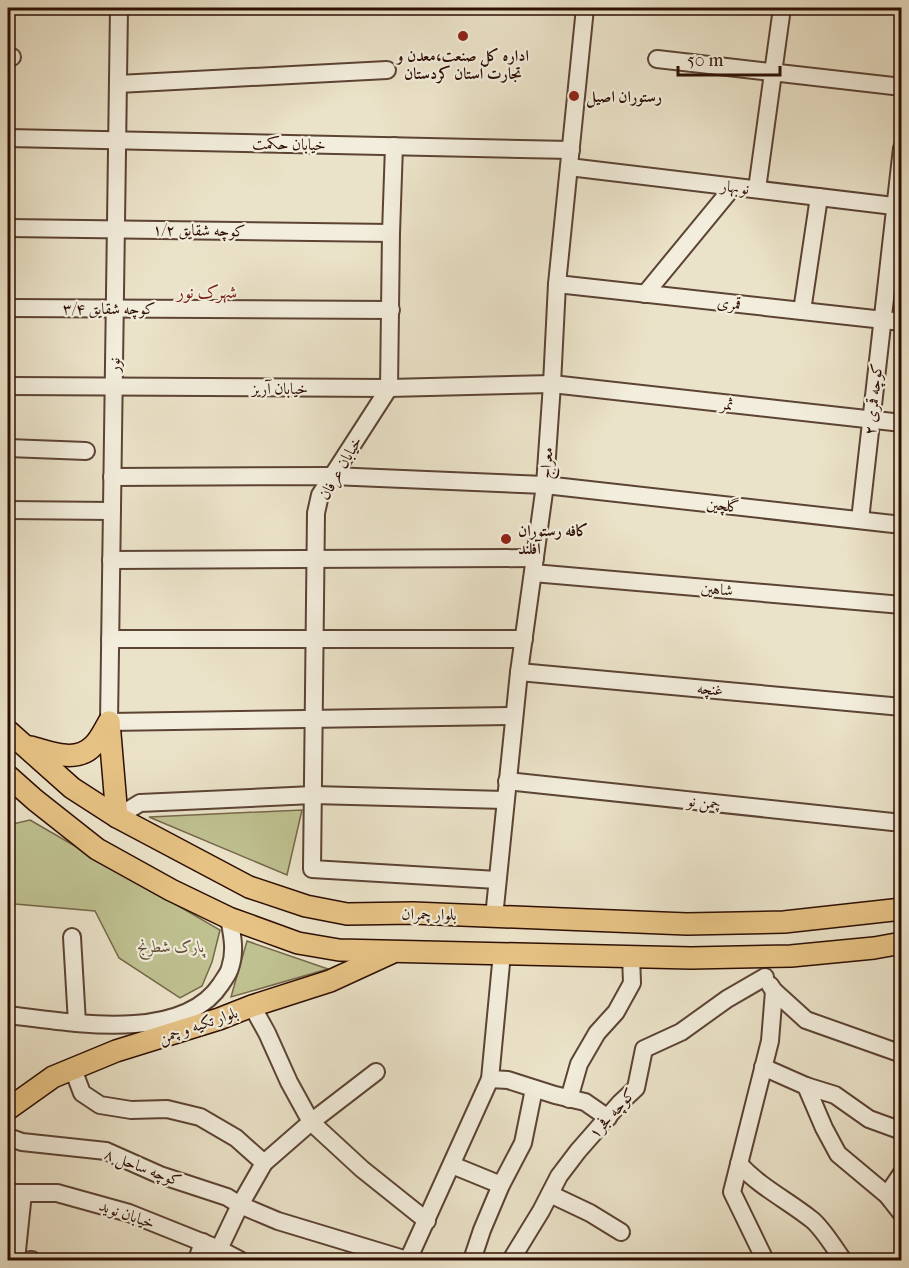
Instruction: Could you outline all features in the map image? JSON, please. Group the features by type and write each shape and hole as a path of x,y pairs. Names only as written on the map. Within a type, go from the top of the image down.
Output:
{"main road":[{"path":"15,738 58,755 84,755 95,745 109,723"},
{"path":"109,723 117,817"},
{"name":"بلوار چمران","path":"15,738 72,788 117,817 249,887 306,906 347,914 413,913 687,924 773,923 902,909"},
{"path":"12,783 97,849 171,890 229,918 298,943 339,950 691,958 790,956 902,943"},
{"name":"بلوار تکیه و چمن","path":"8,1109 53,1077 116,1051 330,981 393,952"}],"street":[{"name":"نور","path":"109,723 119,8"},
{"name":"معراج","path":"494,917 519,672 545,485 557,284 585,8"},
{"path":"758,189 782,8"},
{"path":"657,59 902,87"},
{"path":"118,84 387,70"},
{"name":"خیابان حکمت","path":"8,138 571,150"},
{"path":"389,388 394,146"},
{"name":"کوچه قمری ۲","path":"860,520 882,320 898,207 902,148"},
{"name":"نوبهار","path":"569,167 898,207"},
{"path":"645,294 733,187"},
{"path":"802,312 819,197"},
{"name":"کوچه شقایق ۱/۲","path":"8,228 391,233"},
{"name":"قمری","path":"557,284 902,322"},
{"name":"کوچه شقایق ۳/۴","path":"8,308 391,310"},
{"name":"خیابان آریز","path":"8,386 389,388 552,384"},
{"name":"ثمر","path":"552,384 902,423"},
{"name":"خیابان عرفان","path":"389,388 320,495 316,513 312,869 497,880"},
{"path":"8,448 86,451"},
{"name":"گلچین","path":"112,477 332,476 545,485 902,525"},
{"path":"8,510 112,511"},
{"name":"شاهین","path":"111,560 316,559 534,566 902,605"},
{"path":"110,639 524,639"},
{"name":"غنچه","path":"519,672 902,707"},
{"path":"109,723 514,716"},
{"name":"چمن نو","path":"507,781 902,823"},
{"path":"117,817 140,803 313,795 505,800"},
{"path":"8,1015 77,1023 125,1025 158,1022 193,1011 215,993 230,969 234,943 229,918"},
{"path":"72,937 77,1023"},
{"path":"408,1260 490,1079 502,953"},
{"path":"569,1099 579,1064 597,1033 616,1012 632,983 631,956"},
{"path":"751,957 770,984 806,1020 902,1054"},
{"path":"765,1260 732,1192 770,1041 770,984"},
{"name":"کوچه فجر۱","path":"517,1259 560,1176 578,1151 636,1088 644,1049 681,1032 727,999 770,984"},
{"path":"252,1006 289,1082 312,1122 362,1169 427,1221"},
{"path":"763,1067 806,1086 835,1095 869,1119 902,1131"},
{"path":"73,1069 82,1093 100,1105 131,1110 167,1109 200,1117 236,1138 264,1163"},
{"path":"219,1249 264,1163 375,1072"},
{"path":"490,1079 508,1080 585,1102 608,1118"},
{"path":"806,1086 837,1154 887,1195 902,1214"},
{"path":"471,1260 501,1185 523,1143 534,1089"},
{"name":"کوچه ساحل ۸","path":"8,1137 22,1142 106,1151 160,1175 227,1197 278,1221 408,1260"},
{"path":"739,1164 765,1188 813,1220 843,1260"},
{"path":"452,1165 501,1185"},
{"path":"887,1195 902,1173"},
{"path":"15,1193 16,1260"},
{"name":"خیابان نوید","path":"15,1193 57,1193 129,1213 219,1249 240,1260"},
{"path":"550,1194 590,1213 621,1232"},
{"path":"197,1260 202,1242"}],"green space":[{"path":"302,810 287,875 149,817"},
{"name":"پارک شطرنج","path":"30,820 220,930 212,962 202,986 180,998 119,958 95,911 15,904 8,885 8,825"},
{"path":"247,941 328,969 231,997"}],"place":[{"name":"اداره کل صنعت،معدن و تجارت استان کردستان","path":"463,36"},
{"name":"رستوران اصیل","path":"574,96"},
{"name":"کافه رستوران آفلند","path":"506,539"}],"district":[{"name":"شهرک نور","path":"207,292"}]}
